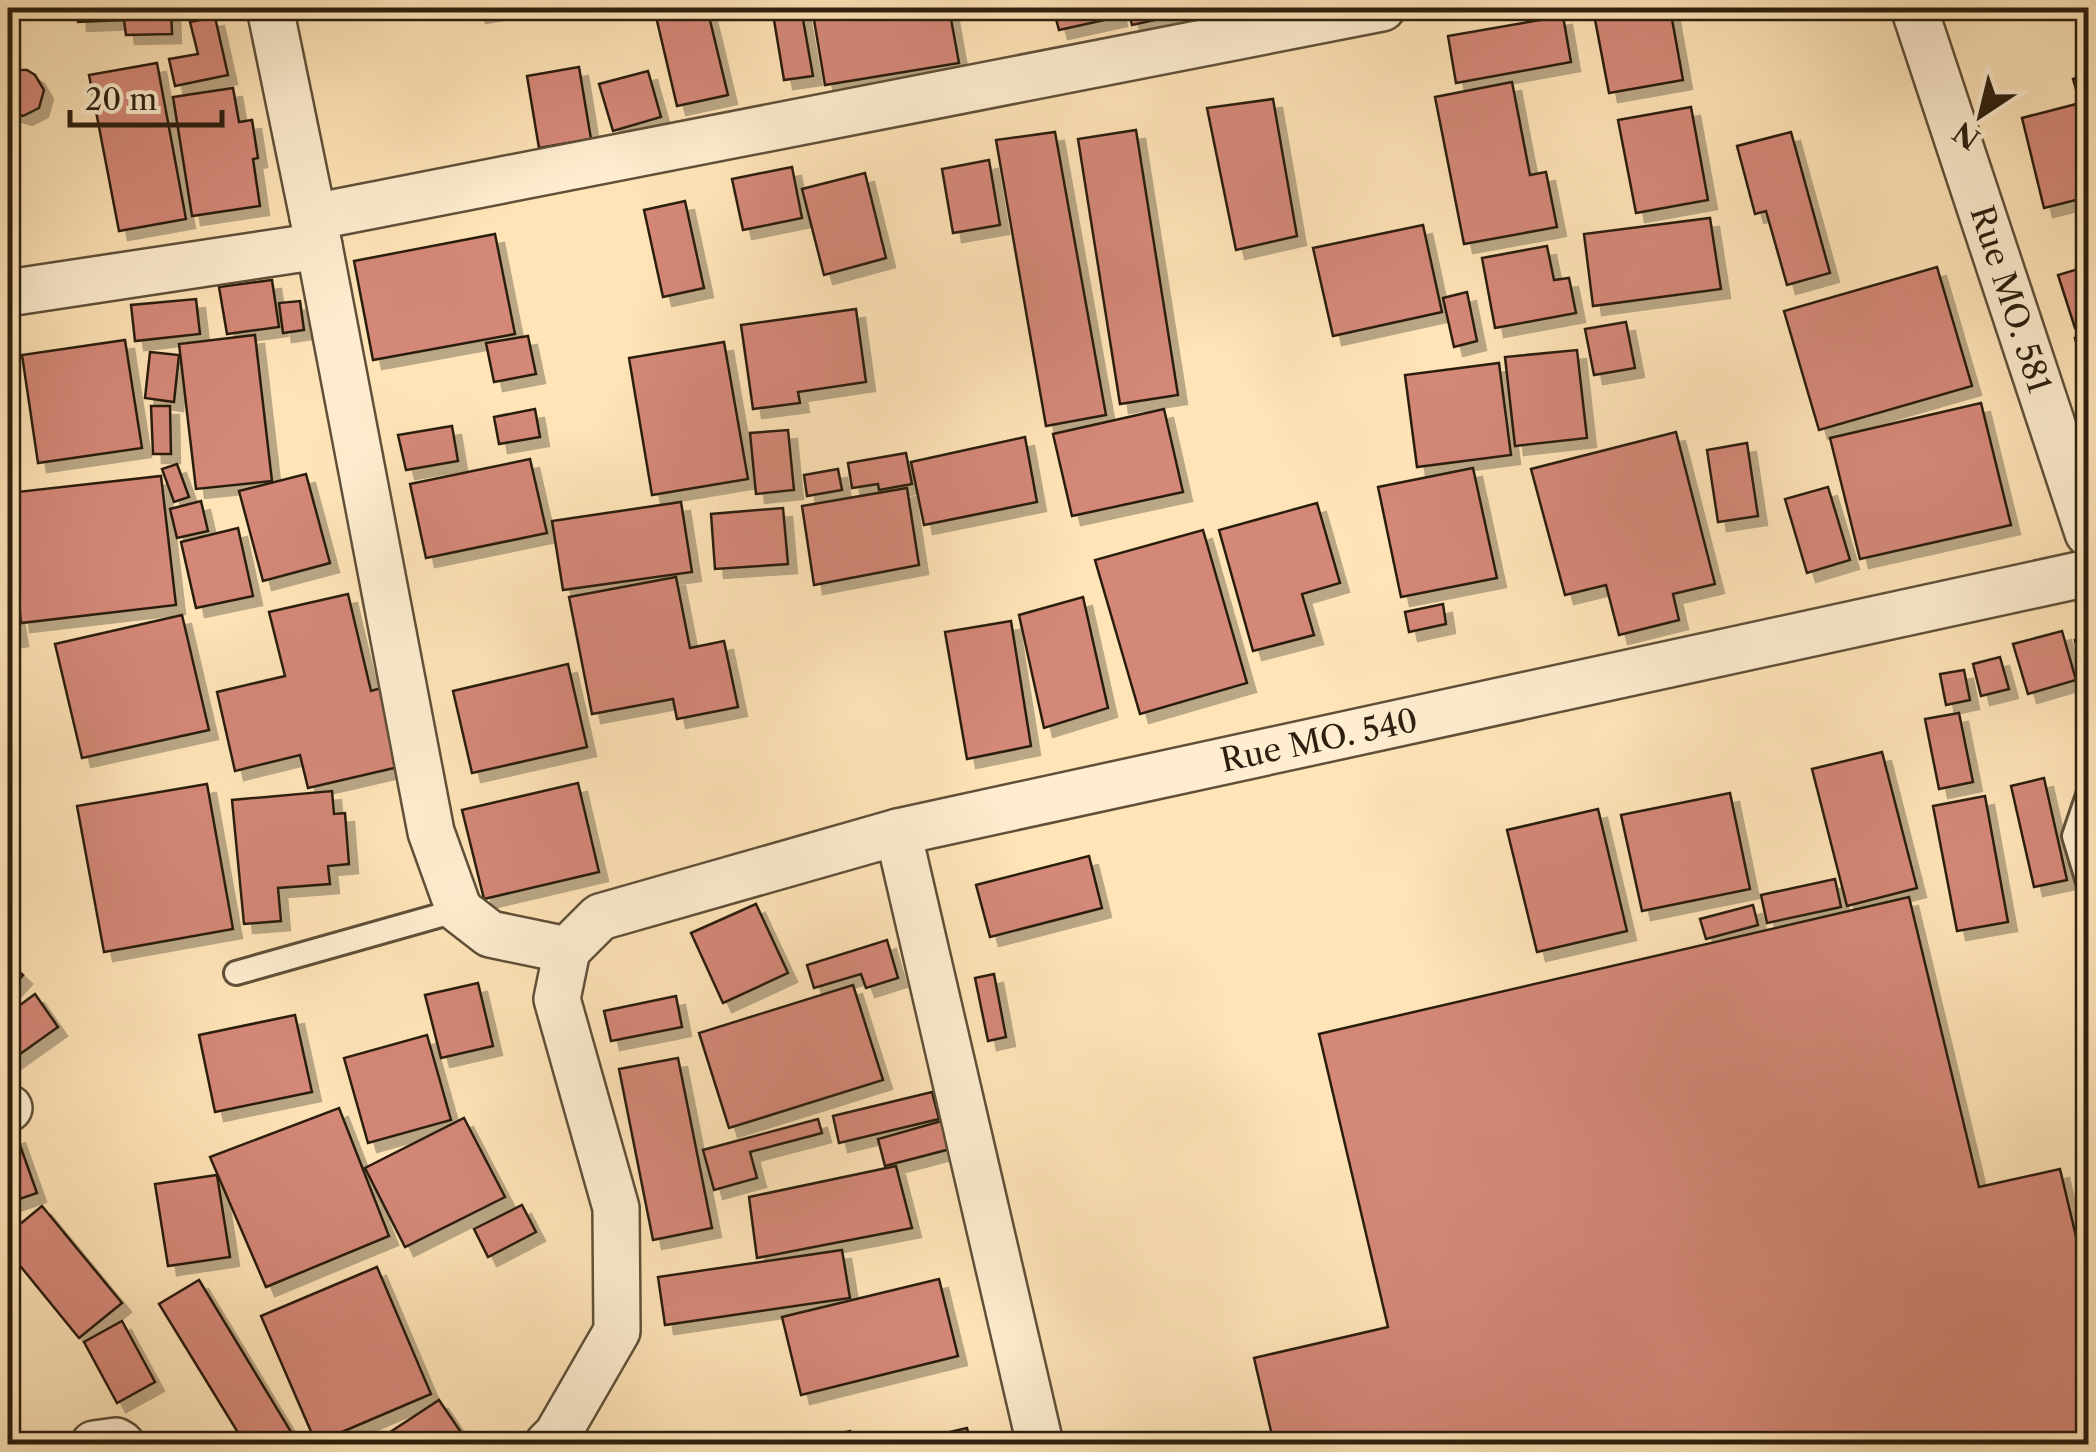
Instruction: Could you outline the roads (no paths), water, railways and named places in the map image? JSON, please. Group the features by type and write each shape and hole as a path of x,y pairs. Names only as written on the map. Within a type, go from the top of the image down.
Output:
{"street":[{"path":"270,8 430,832 459,910 490,934 567,950 557,999 616,1208 617,1331 548,1444"},
{"path":"8,293 1382,8"},
{"name":"Rue MO. 581","path":"1914,8 2088,533"},
{"name":"Rue MO. 540","path":"567,950 600,917 898,832 2088,573"},
{"path":"898,832 1040,1444"},
{"path":"94,1444 120,1444"}],"lane":[{"path":"2088,795 2074,836 2088,882"},
{"path":"236,973 459,910"}]}
